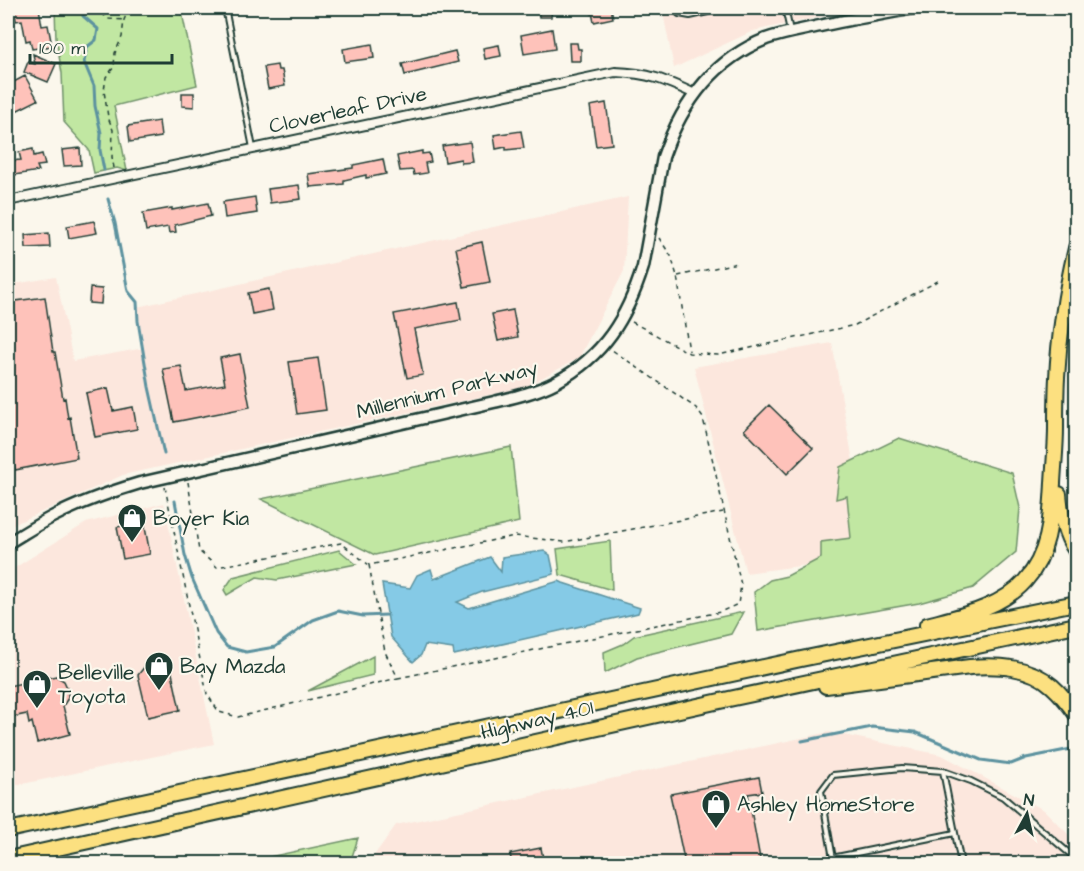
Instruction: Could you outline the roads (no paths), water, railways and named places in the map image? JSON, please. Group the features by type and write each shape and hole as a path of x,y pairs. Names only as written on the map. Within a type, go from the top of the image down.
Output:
{"highway":[{"path":"1077,248 1067,292 1058,355 1056,397 1058,487 1062,521 1077,551"},
{"path":"801,659 976,611 1018,588 1044,552 1051,517 1056,444"},
{"name":"Highway 401","path":"8,830 801,659 1077,603"},
{"name":"Highway 401","path":"8,859 729,699 1077,625"},
{"path":"729,699 990,666 1015,669 1038,677 1050,684 1077,714"}],"street":[{"name":"Millennium Parkway","path":"8,543 50,518 92,498 140,483 494,402 531,392 556,382 592,356 624,317 643,267 663,157 669,140 695,93 717,70 743,51 765,40 790,32 915,8"},
{"name":"Cloverleaf Drive","path":"8,201 615,72 648,75 695,93"}],"lane":[{"path":"225,8 254,149"},
{"path":"674,8 679,14 690,16 726,8"},
{"path":"785,8 790,32"},
{"path":"834,864 820,791 834,775 902,768 943,771 1004,797 1077,859"},
{"path":"943,771 961,864"},
{"path":"802,864 956,833"}],"water":[{"path":"544,551 550,555 554,574 482,592 457,602 469,608 559,581 640,608 638,613 454,655 453,649 425,645 421,655 413,662 391,637 382,584 410,588 417,575 431,569 434,579 490,557 501,572 502,557"}],"waterway":[{"path":"82,8 83,16 98,29 96,40 87,47 84,62 94,86 104,170"},
{"path":"108,199 128,291 137,302 149,387 164,454"},
{"path":"175,501 185,555 192,578 216,633 227,647 246,652 275,647 313,620 338,611 363,616 387,615"},
{"path":"802,741 872,727 915,732 981,760 1011,764 1026,758 1076,748"}],"place":[{"name":"Boyer Kia","path":"132,544"},
{"name":"Bay Mazda","path":"159,692"},
{"name":"Belleville Toyota","path":"37,710"},
{"name":"Ashley HomeStore","path":"716,830"}]}
